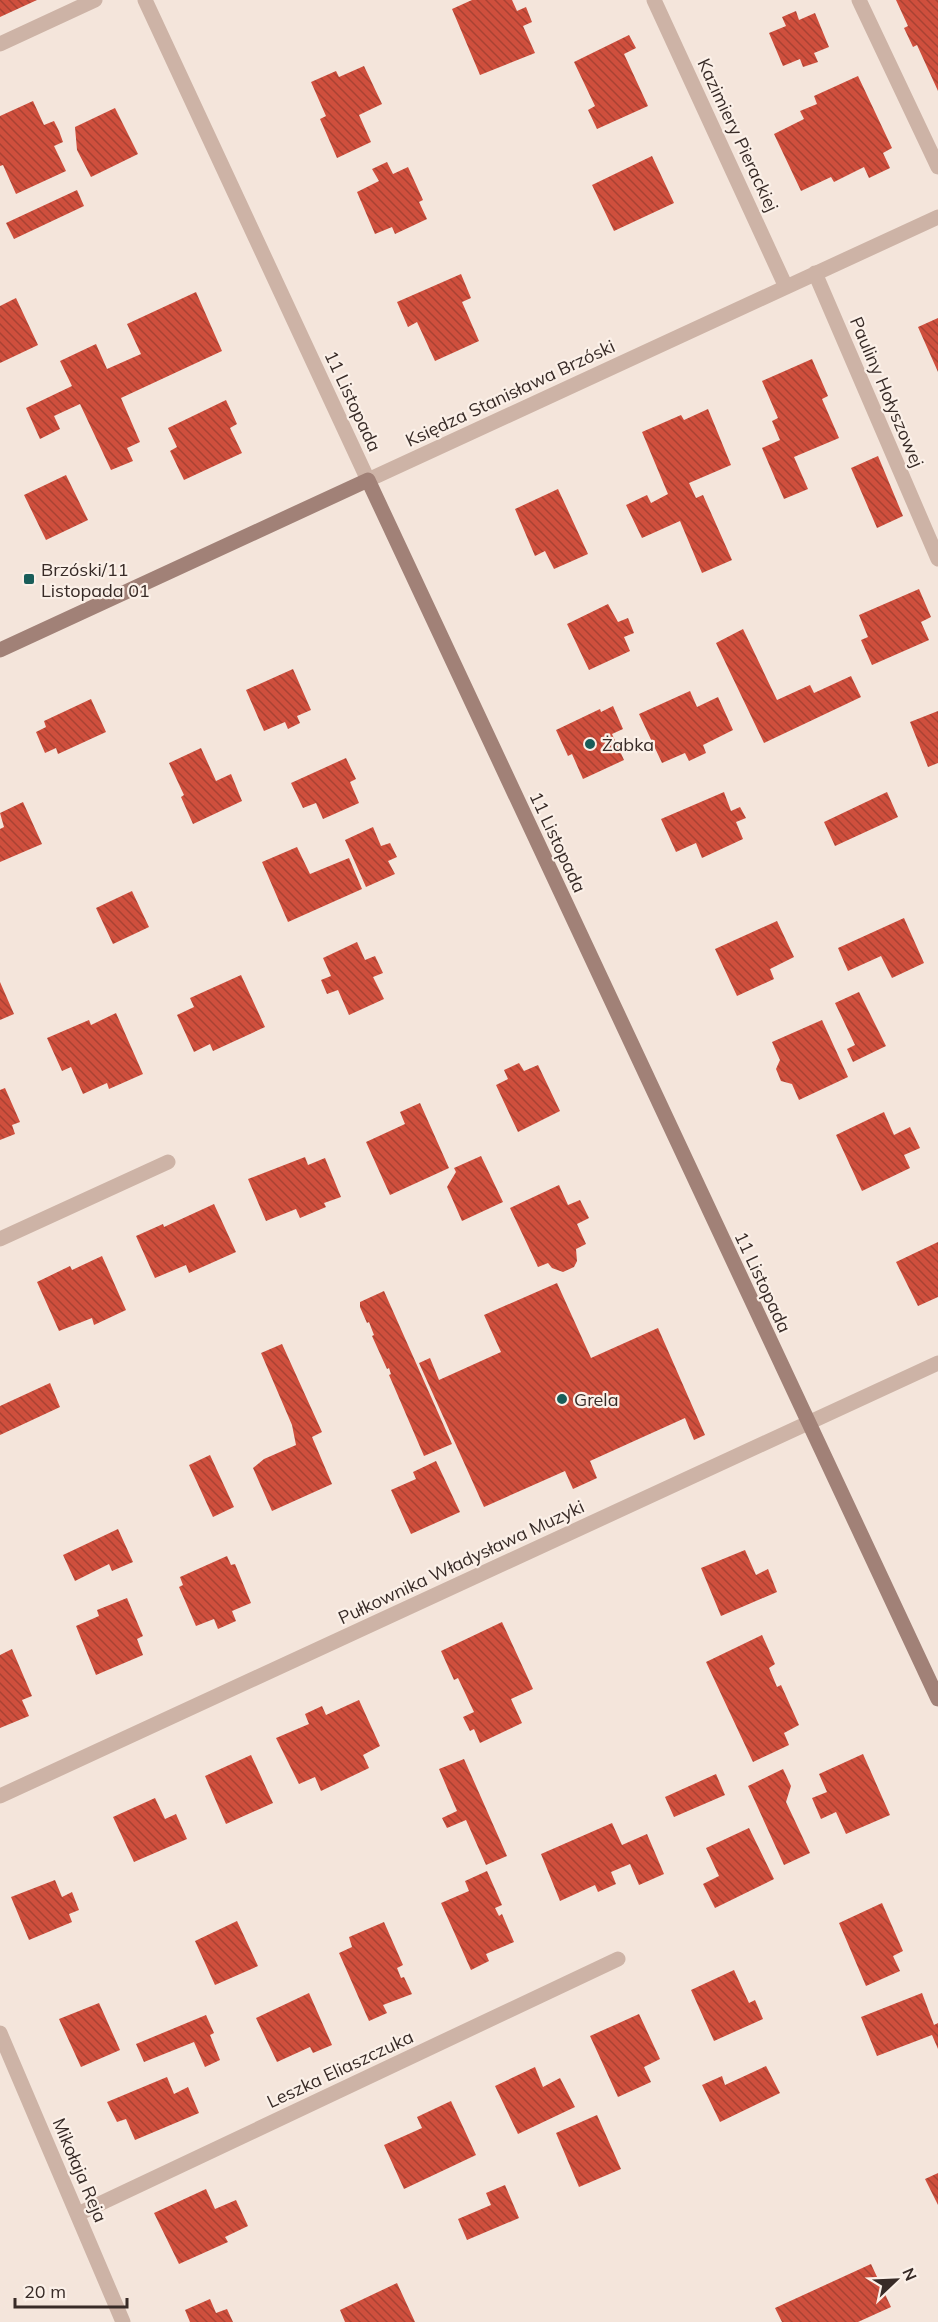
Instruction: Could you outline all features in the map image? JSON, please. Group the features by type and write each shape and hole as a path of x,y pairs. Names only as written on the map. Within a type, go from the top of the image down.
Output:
{"main road":[{"name":"Księdza Stanisława Brzóski","path":"0,650 368,480"},
{"name":"11 Listopada","path":"368,480 938,1699"}],"street":[{"path":"0,44 95,0"},
{"name":"11 Listopada","path":"145,0 368,480"},
{"name":"Kazimiery Pierackiej","path":"654,0 786,287"},
{"path":"859,0 933,143 938,167"},
{"name":"Księdza Stanisława Brzóski","path":"368,480 938,217"},
{"name":"Pauliny Hołyszowej","path":"815,273 938,559"},
{"path":"0,1239 168,1162"},
{"name":"Pułkownika Władysława Muzyki","path":"0,1796 938,1363"},
{"name":"Leszka Eliaszczuka","path":"78,2214 618,1959"},
{"name":"Mikołaja Reja","path":"0,2033 123,2322"}],"building":[{"path":"0,0 37,0 0,17"},
{"path":"472,0 512,0 517,11 526,7 532,22 523,26 535,53 480,75 452,9"},
{"path":"896,0 938,0 938,91 917,45 913,47 904,28 908,26"},
{"path":"796,11 799,20 815,13 829,47 814,53 818,62 803,67 800,59 783,66 769,33 786,26 782,17"},
{"path":"629,35 636,48 624,54 648,106 597,129 588,110 595,106 574,62"},
{"path":"364,66 382,104 359,115 371,142 337,158 320,119 326,116 311,82 336,71 339,77"},
{"path":"858,76 892,148 883,153 890,168 869,178 864,167 834,182 831,177 801,191 774,134 804,119 800,111 817,104 814,96"},
{"path":"33,101 44,125 54,121 59,131 63,142 54,146 66,171 16,194 3,165 0,166 0,116"},
{"path":"115,108 138,154 91,177 77,150 75,127"},
{"path":"652,156 674,203 614,231 592,185"},
{"path":"387,162 393,174 408,167 423,200 419,202 427,219 395,234 392,227 375,234 357,192 379,181 372,169"},
{"path":"77,190 84,206 14,239 6,223"},
{"path":"461,274 471,298 462,302 479,341 435,361 417,322 408,327 397,302"},
{"path":"196,292 222,351 121,398 140,442 127,448 133,461 111,470 80,404 54,416 60,429 40,439 26,408 72,386 60,361 96,344 107,369 141,354 127,324"},
{"path":"16,298 38,345 0,363 0,306"},
{"path":"938,318 938,372 918,327"},
{"path":"812,359 828,396 822,399 839,438 794,457 808,489 784,499 762,448 780,440 772,421 778,418 762,381"},
{"path":"226,400 237,424 230,428 242,453 184,480 170,451 177,447 168,428"},
{"path":"708,409 731,465 689,483 696,498 703,495 732,560 702,573 680,521 642,538 626,505 647,495 651,503 668,494 642,432 681,415 684,420"},
{"path":"878,456 903,516 877,528 851,468"},
{"path":"66,475 88,520 46,540 24,495"},
{"path":"558,489 588,554 554,569 545,551 535,556 515,509"},
{"path":"919,589 931,617 921,622 929,640 872,665 861,640 868,637 859,615"},
{"path":"608,604 618,622 628,618 634,633 624,637 630,651 589,670 567,624"},
{"path":"743,629 777,700 810,685 814,693 851,676 861,697 764,743 716,643"},
{"path":"293,669 311,710 297,716 300,723 288,729 285,722 264,731 246,690"},
{"path":"690,691 697,707 718,697 733,730 703,745 706,753 689,761 685,753 662,763 639,714"},
{"path":"91,699 106,732 58,754 56,748 45,753 36,732 46,727 44,721"},
{"name":"Żabka","path":"613,706 623,729 612,734 624,760 583,779 572,754 568,756 556,730 600,709 601,712"},
{"path":"938,711 938,763 928,767 910,722"},
{"path":"201,748 216,781 231,774 242,801 193,824 181,797 184,795 169,763"},
{"path":"346,758 356,779 350,782 359,803 323,819 316,803 303,808 291,783"},
{"path":"724,792 731,811 740,807 746,818 736,822 743,839 702,858 696,843 676,852 661,819"},
{"path":"887,792 898,817 835,846 824,822"},
{"path":"23,802 42,844 0,862 0,829 4,827 0,813"},
{"path":"373,827 381,846 390,843 397,857 388,861 395,874 366,887 345,840"},
{"path":"297,847 310,874 349,858 362,889 288,922 262,862"},
{"path":"132,891 149,927 113,944 96,908"},
{"path":"904,918 924,963 892,978 881,956 848,971 838,948"},
{"path":"777,921 794,957 770,969 774,979 737,996 715,949"},
{"path":"357,942 365,960 375,956 383,973 373,977 384,999 349,1015 338,990 327,994 321,980 331,976 323,958"},
{"path":"241,975 265,1027 213,1051 210,1044 194,1052 177,1015 194,1007 190,998"},
{"path":"0,982 14,1014 0,1020"},
{"path":"859,992 886,1046 853,1062 847,1049 855,1045 835,1003"},
{"path":"116,1013 143,1074 109,1089 107,1083 83,1094 71,1067 62,1071 47,1038 89,1020 91,1025"},
{"path":"822,1020 848,1077 799,1100 792,1084 781,1081 776,1069 780,1060 772,1042"},
{"path":"519,1063 524,1071 538,1065 560,1111 518,1132 496,1085 508,1079 504,1070"},
{"path":"5,1088 20,1122 12,1125 15,1134 0,1140 0,1090"},
{"path":"420,1103 449,1168 390,1195 366,1142 405,1124 400,1112"},
{"path":"884,1112 894,1135 910,1127 920,1148 904,1155 910,1168 862,1191 836,1135"},
{"path":"481,1156 503,1202 462,1221 447,1187 456,1172 454,1168"},
{"path":"305,1157 308,1165 325,1158 341,1197 324,1203 326,1207 300,1218 296,1209 266,1221 248,1179"},
{"path":"559,1185 568,1205 580,1200 589,1218 577,1224 586,1244 576,1249 577,1261 574,1267 563,1272 552,1268 548,1263 538,1267 510,1208"},
{"path":"214,1204 236,1252 189,1273 186,1265 155,1278 136,1236 163,1224 164,1227"},
{"path":"938,1242 938,1297 918,1306 896,1262"},
{"path":"102,1256 126,1310 94,1325 92,1318 59,1331 37,1282 70,1266 72,1270"},
{"name":"Grela","path":"557,1283 591,1358 658,1328 705,1435 694,1440 685,1418 590,1461 597,1478 573,1489 565,1471 484,1507 419,1363 430,1358 439,1380 501,1352 484,1315"},
{"path":"384,1291 452,1444 424,1456 389,1375 391,1374 389,1368 387,1369 372,1336 374,1335 369,1322 367,1323 360,1307 360,1302"},
{"path":"282,1344 322,1432 312,1437 332,1484 272,1511 253,1468 264,1459 296,1445 292,1425 261,1353"},
{"path":"50,1383 60,1407 0,1435 0,1406"},
{"path":"210,1455 234,1507 213,1517 189,1465"},
{"path":"436,1461 460,1512 411,1534 391,1490 416,1479 413,1472"},
{"path":"118,1529 133,1562 112,1571 109,1564 75,1581 63,1555"},
{"path":"745,1550 756,1575 768,1569 777,1592 721,1616 701,1568"},
{"path":"227,1556 231,1565 235,1564 251,1603 232,1611 236,1621 218,1629 214,1619 196,1626 179,1587 183,1585 180,1577"},
{"path":"127,1598 143,1636 137,1639 143,1655 96,1675 76,1626 99,1616 97,1610"},
{"path":"502,1622 533,1689 511,1699 522,1723 480,1743 474,1729 470,1731 463,1717 474,1712 458,1678 454,1680 441,1651"},
{"path":"762,1635 775,1664 769,1668 777,1687 781,1685 799,1725 784,1733 789,1745 753,1762 706,1662"},
{"path":"12,1649 32,1696 22,1700 29,1716 0,1728 0,1655"},
{"path":"359,1700 380,1746 363,1755 369,1768 321,1791 315,1777 299,1784 276,1738 309,1724 305,1714 322,1706 326,1715"},
{"path":"863,1754 890,1815 846,1834 836,1812 821,1819 812,1798 827,1792 819,1774"},
{"path":"251,1755 273,1803 226,1824 205,1776"},
{"path":"464,1759 507,1856 486,1865 466,1820 447,1828 442,1818 457,1811 439,1769"},
{"path":"783,1769 791,1786 786,1802 810,1853 784,1865 748,1786"},
{"path":"716,1774 725,1795 674,1817 665,1797"},
{"path":"155,1798 165,1819 176,1814 187,1839 134,1862 113,1817"},
{"path":"612,1823 622,1845 647,1834 664,1874 639,1885 630,1864 611,1872 616,1884 598,1892 595,1885 560,1901 541,1854"},
{"path":"749,1828 774,1879 715,1908 703,1884 719,1876 706,1848"},
{"path":"487,1871 502,1905 495,1908 499,1916 502,1914 514,1942 486,1954 489,1961 471,1970 441,1903 469,1891 465,1881"},
{"path":"55,1880 62,1897 72,1892 79,1910 69,1914 72,1922 29,1940 11,1897"},
{"path":"882,1903 903,1951 893,1956 900,1971 866,1986 839,1923"},
{"path":"237,1921 258,1966 215,1985 195,1941"},
{"path":"384,1922 403,1965 397,1968 412,1994 383,2005 387,2013 369,2021 339,1953 352,1947 349,1937"},
{"path":"734,1970 749,2003 755,2000 763,2019 714,2041 691,1990"},
{"path":"309,1993 332,2045 313,2053 310,2047 277,2062 256,2018"},
{"path":"922,1993 934,2025 938,2023 938,2049 932,2035 877,2056 861,2017"},
{"path":"99,2003 120,2050 81,2067 59,2019"},
{"path":"639,2014 660,2059 644,2067 651,2082 618,2097 590,2036"},
{"path":"206,2015 214,2033 210,2035 220,2060 205,2067 194,2042 144,2062 136,2044"},
{"path":"766,2066 780,2093 720,2122 702,2085 722,2076 725,2085"},
{"path":"535,2067 543,2087 560,2078 575,2107 518,2134 495,2086"},
{"path":"167,2077 174,2094 188,2087 199,2113 135,2140 126,2119 117,2122 107,2102"},
{"path":"451,2101 476,2155 404,2189 384,2145 422,2128 417,2117"},
{"path":"597,2115 621,2169 579,2187 556,2133"},
{"path":"938,2173 938,2205 925,2179"},
{"path":"505,2185 519,2218 467,2240 458,2219 491,2205 486,2193"},
{"path":"206,2189 215,2209 236,2200 248,2226 225,2237 228,2242 179,2264 154,2213"},
{"path":"871,2264 891,2307 858,2322 782,2322 775,2308"},
{"path":"397,2283 415,2322 345,2322 340,2310"},
{"path":"210,2299 216,2313 227,2309 233,2322 190,2322 185,2310"}],"place":[{"name":"Brzóski/11 Listopada 01","path":"29,579"},
{"name":"Żabka","path":"590,744"},
{"name":"Grela","path":"562,1399"}]}
